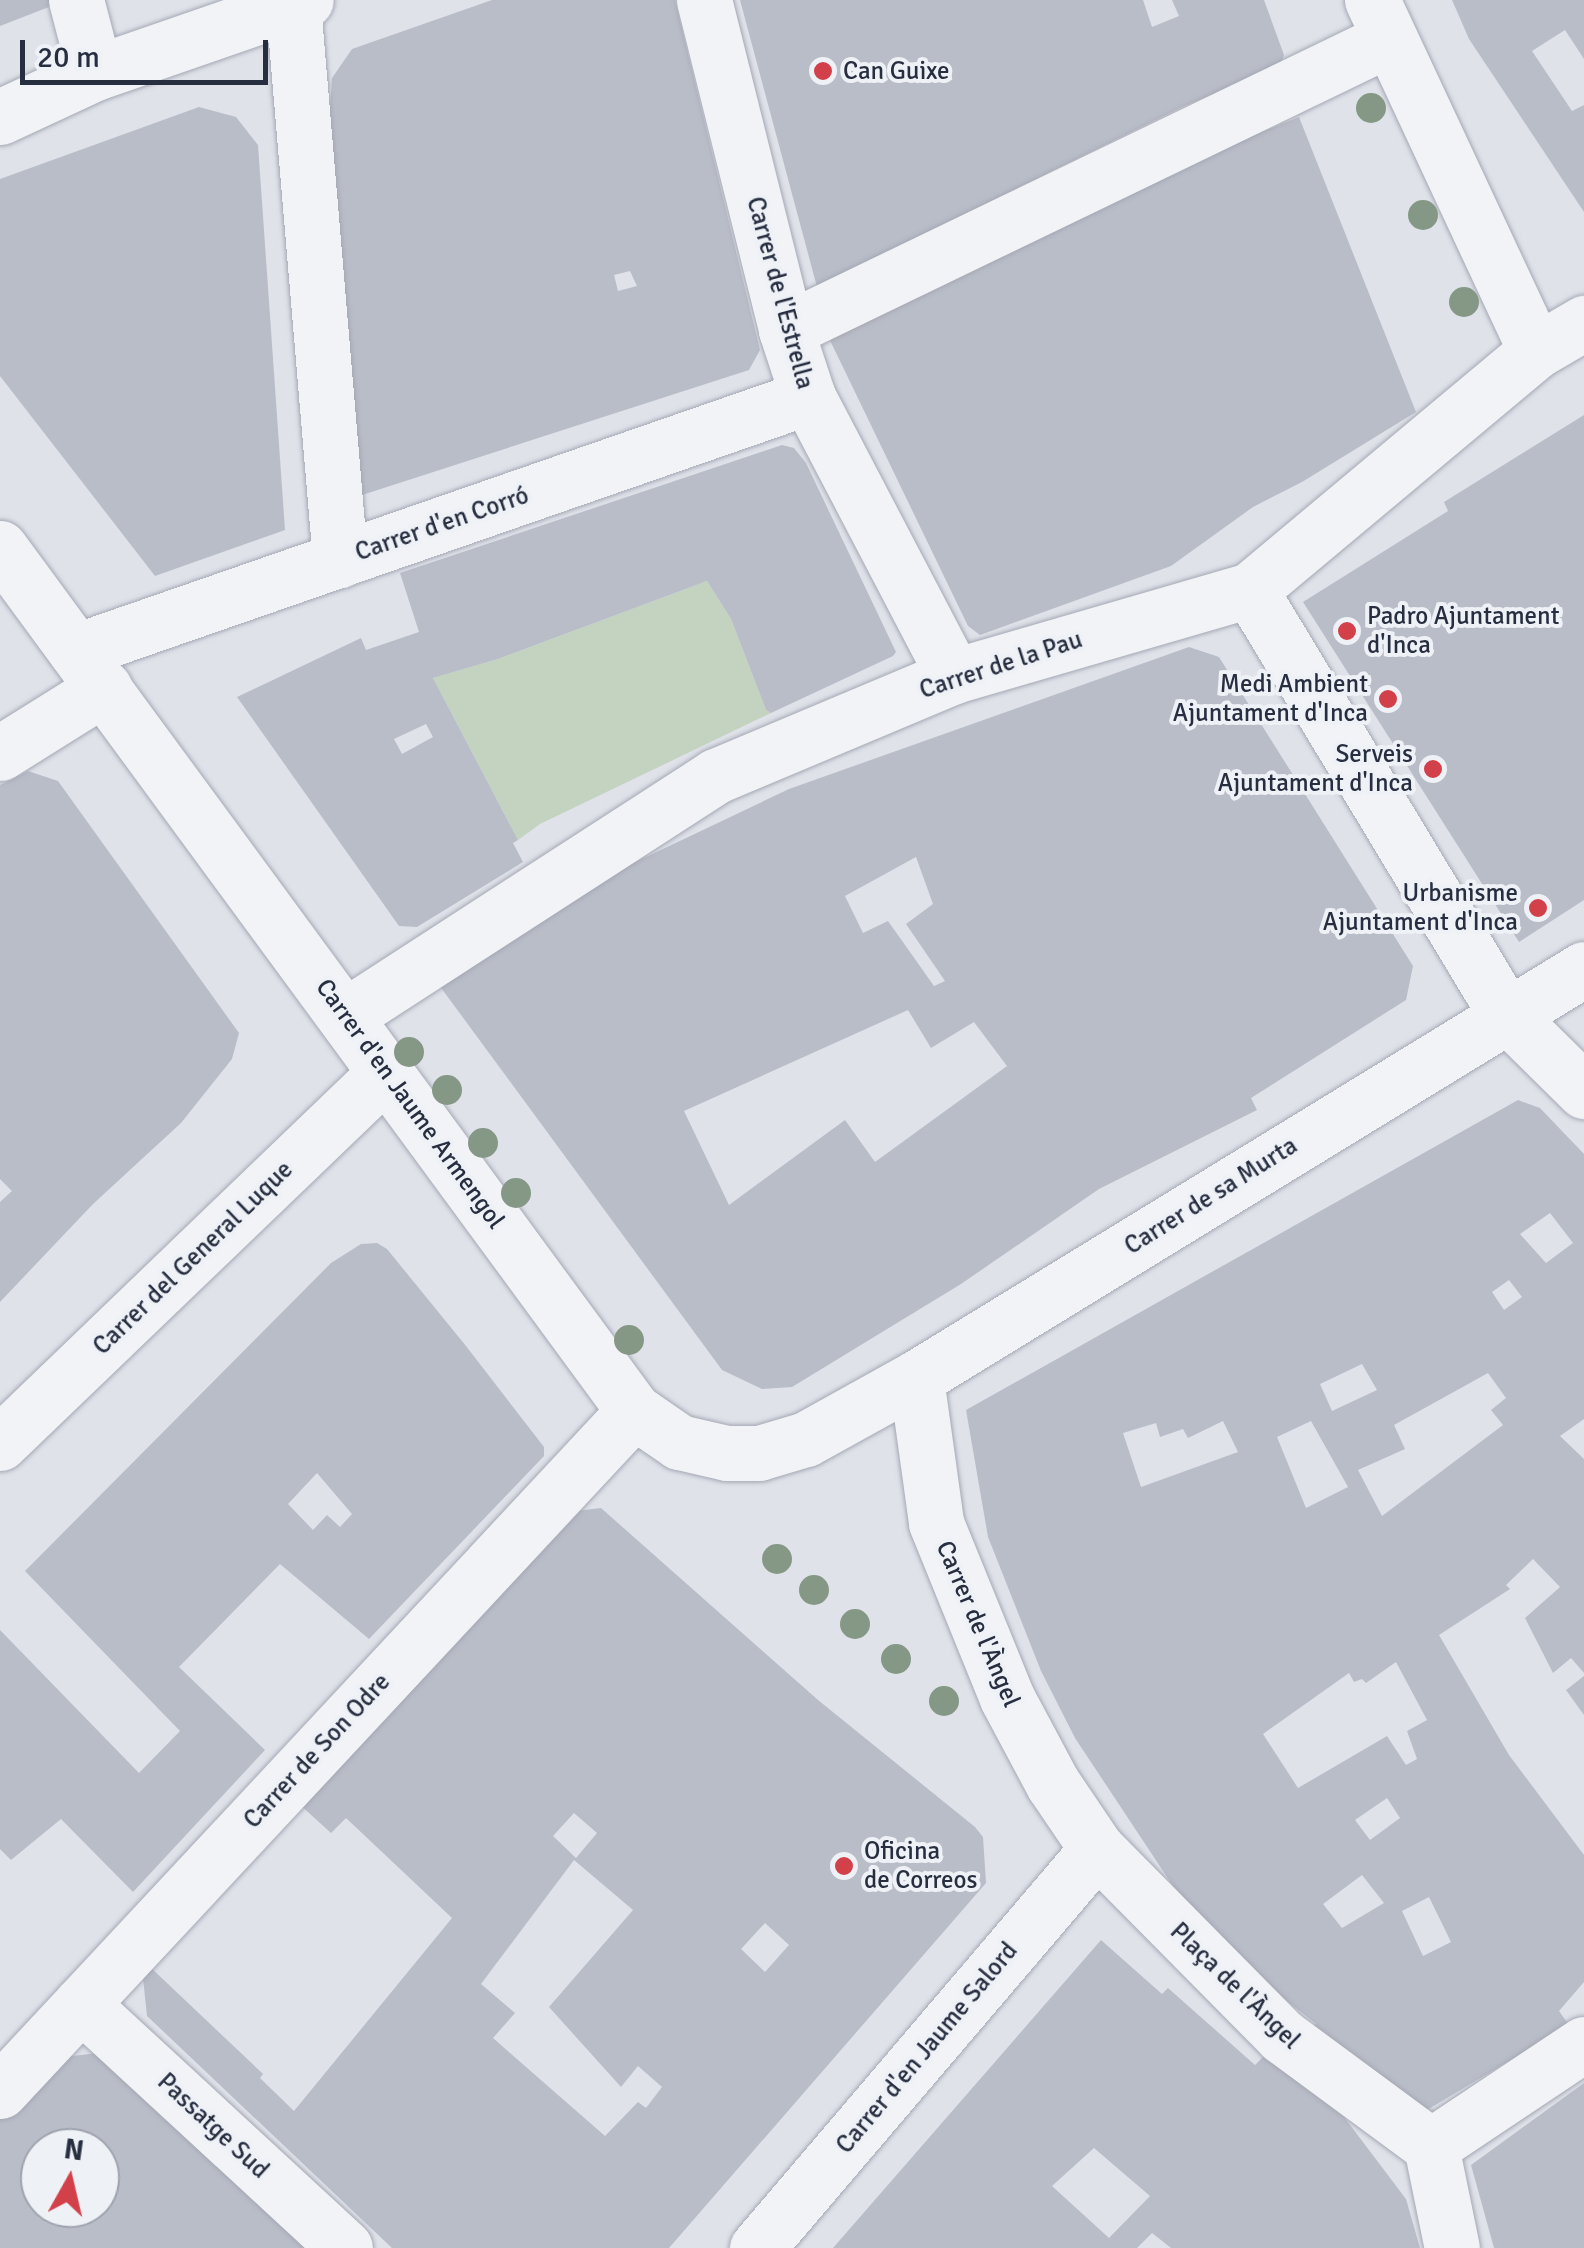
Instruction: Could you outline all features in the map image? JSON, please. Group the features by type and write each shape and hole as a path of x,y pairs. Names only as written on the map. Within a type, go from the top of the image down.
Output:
{"street":[{"path":"76,0 95,73"},
{"name":"Carrer de l'Estrella","path":"704,0 786,330 808,398 954,676"},
{"path":"0,116 95,73 299,2 340,560"},
{"path":"786,330 1381,20 1536,351"},
{"name":"Carrer de la Pau","path":"346,1016 716,776 954,676 1250,590 1536,351 1584,324"},
{"name":"Carrer d'en Corró","path":"0,753 90,670 340,560 808,398"},
{"name":"Carrer d'en Jaume Armengol","path":"0,548 634,1410 679,1442 727,1453 760,1453 806,1439 916,1378"},
{"path":"1250,590 1506,1014 1584,1091"},
{"name":"Carrer de sa Murta","path":"916,1378 1584,969"},
{"name":"Carrer del General Luque","path":"0,1443 386,1072"},
{"name":"Carrer de l'Àngel","path":"916,1378 936,1522 1007,1698 1053,1784 1098,1849"},
{"name":"Carrer de Son Odre","path":"0,2091 634,1410"},
{"name":"Plaça de l'Àngel","path":"1098,1849 1282,2036 1431,2146"},
{"name":"Carrer d'en Jaume Salord","path":"757,2248 1098,1849"},
{"name":"Passatge Sud","path":"81,2004 345,2248"},
{"path":"1452,2248 1431,2146 1584,2044"}],"green space":[{"path":"707,581 731,619 766,710 771,713 540,824 518,840 433,678 498,659"}],"building":[{"path":"0,0 67,0 0,26"},
{"path":"492,0 675,0 760,350 749,370 359,496 330,109 332,78 352,49","holes":["630,271 637,286 618,291 614,275"]},
{"path":"740,0 1143,0 1152,27 1179,16 1172,0 1264,0 1284,55 1280,66 1182,107 817,287"},
{"path":"1452,0 1584,0 1584,59 1565,30 1532,51 1572,111 1584,105 1584,212 1469,39"},
{"path":"199,107 236,117 258,145 285,530 155,576 0,376 0,179"},
{"path":"1299,117 1416,412 1302,482 1253,507 1171,566 980,635 968,626 825,330 1147,178"},
{"path":"1584,415 1584,900 1519,942 1303,602 1448,511 1444,502"},
{"path":"782,445 794,448 806,463 896,652 771,713 766,710 731,619 707,581 498,659 433,678 518,840 513,843 523,862 417,927 399,926 237,697 361,638 366,650 419,632 400,573","holes":["426,724 433,737 402,754 394,739"]},
{"path":"1189,647 1219,657 1413,966 1406,1000 1251,1098 1257,1110 1099,1189 961,1284 792,1387 762,1389 722,1370 439,985 625,867 789,789","holes":["916,857 933,904 906,924 945,981 934,986 888,921 863,933 845,896","908,1010 931,1048 974,1022 1007,1066 875,1162 845,1120 729,1205 684,1111"]},
{"path":"28,771 58,781 239,1033 232,1059 181,1123 93,1204 0,1302 0,1202 12,1191 0,1179 0,785"},
{"path":"1518,1100 1540,1108 1584,1154 1584,1419 1560,1436 1584,1459 1584,1673 1571,1658 1553,1673 1525,1618 1560,1587 1533,1559 1506,1585 1510,1589 1439,1635 1509,1755 1584,1855 1584,1982 1559,2011 1569,2025 1427,2110 1296,2040 1316,2024 1244,1967 1171,1883 1075,1738 1041,1671 988,1537 966,1410","holes":["1550,1213 1573,1243 1546,1263 1520,1234","1509,1280 1522,1297 1504,1310 1492,1292","1362,1364 1377,1390 1332,1411 1320,1384","1488,1373 1506,1398 1491,1410 1503,1425 1382,1516 1358,1470 1405,1449 1394,1425","1223,1421 1238,1452 1141,1487 1123,1433 1156,1423 1160,1437 1183,1429 1188,1438","1311,1421 1348,1487 1306,1508 1277,1437","1396,1662 1427,1720 1407,1731 1417,1759 1406,1765 1387,1736 1298,1788 1263,1734 1349,1673 1354,1682 1362,1679 1366,1683","1387,1798 1400,1818 1370,1840 1355,1820","1362,1875 1384,1903 1342,1928 1323,1904","1429,1897 1451,1942 1423,1956 1402,1911"]},
{"path":"377,1243 387,1249 544,1447 544,1456 369,1639 280,1564 179,1667 265,1750 133,1892 61,1819 11,1860 0,1849 0,1630 139,1773 180,1731 25,1571 331,1263 361,1244","holes":["317,1473 352,1514 340,1527 327,1515 313,1530 288,1504"]},
{"path":"601,1508 818,1700 975,1827 983,1837 986,1883 669,2248 392,2248 147,2016 142,1969 148,1965 263,2074 260,2078 294,2111 452,1918 346,1818 331,1833 298,1803 576,1511","holes":["574,1813 597,1833 576,1858 553,1836","574,1860 633,1910 549,2007 621,2087 638,2066 662,2087 646,2108 638,2102 605,2136 493,2038 515,2013 481,1984","765,1923 789,1945 765,1972 741,1949"]},
{"path":"1584,1676 1584,1715 1566,1690"},
{"path":"1101,1940 1162,1994 1168,1988 1255,2065 1264,2056 1344,2117 1406,2199 1420,2248 1171,2248 1152,2233 1137,2248 833,2248","holes":["1094,2148 1150,2196 1109,2238 1052,2186"]},
{"path":"106,2052 313,2248 0,2248 0,2119 56,2058"},
{"path":"1584,2083 1584,2248 1494,2248 1471,2165"}],"place":[{"name":"Can Guixe","path":"823,71"},
{"name":"Padro Ajuntament d'Inca","path":"1347,631"},
{"name":"Medi Ambient Ajuntament d'Inca","path":"1388,699"},
{"name":"Serveis Ajuntament d'Inca","path":"1433,769"},
{"name":"Urbanisme Ajuntament d'Inca","path":"1538,908"},
{"name":"Oficina de Correos","path":"844,1866"}]}
